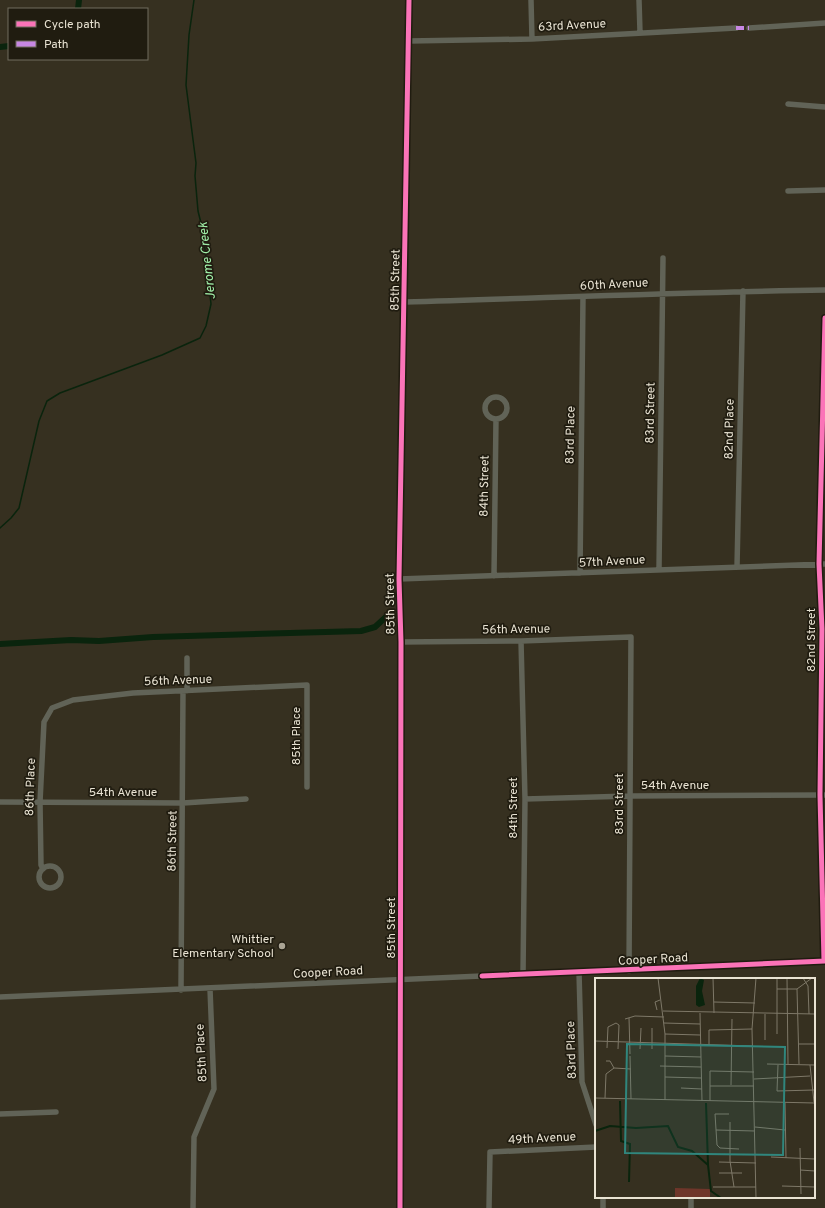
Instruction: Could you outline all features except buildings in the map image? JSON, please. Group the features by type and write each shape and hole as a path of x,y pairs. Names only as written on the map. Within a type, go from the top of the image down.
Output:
{"street":[{"name":"85th Street","path":"400,1208 401,642 399,579 405,302 409,0"},
{"path":"531,0 532,39"},
{"path":"639,0 640,32"},
{"path":"748,28 825,23"},
{"name":"63rd Avenue","path":"409,41 532,39 736,28"},
{"path":"788,104 825,107"},
{"path":"788,191 825,190"},
{"name":"83rd Street","path":"659,570 663,258"},
{"name":"60th Avenue","path":"405,302 583,297 662,293 825,290"},
{"name":"82nd Place","path":"737,567 743,291"},
{"name":"83rd Place","path":"580,573 583,297"},
{"name":"82nd Street","path":"825,318 822,564 822,795 825,961"},
{"path":"495,396 502,398 507,407 505,414 496,419 489,417 485,410 488,400 495,396"},
{"name":"84th Street","path":"494,576 496,419"},
{"name":"57th Avenue","path":"399,579 822,564"},
{"name":"83rd Street","path":"629,971 631,637"},
{"name":"56th Avenue","path":"401,642 521,641 631,637"},
{"name":"84th Street","path":"521,641 525,799 523,974"},
{"name":"86th Street","path":"181,990 185,691 187,658"},
{"name":"56th Avenue","path":"52,708 73,700 133,693 307,685"},
{"name":"85th Place","path":"306,787 307,685"},
{"name":"86th Place","path":"43,869 41,865 40,802 44,722 52,708"},
{"name":"54th Avenue","path":"525,799 630,796 822,795"},
{"name":"54th Avenue","path":"0,802 183,803 246,799"},
{"name":"Cooper Road","path":"0,997 210,989 523,974 629,971 825,961"},
{"name":"83rd Place","path":"579,972 582,1082 595,1122"},
{"name":"85th Place","path":"193,1208 194,1137 214,1088 210,989"},
{"path":"0,1114 56,1112"},
{"name":"49th Avenue","path":"489,1208 490,1152 595,1147"}],"waterway":[{"path":"78,8 79,0"},
{"name":"Jerome Creek","path":"0,528 19,508 39,421 47,401 60,393 162,355 200,338 206,326 211,304 203,231 198,211 195,176 196,163 186,85 189,35 194,0"},
{"path":"0,47 8,46"},
{"path":"0,644 71,640 99,641 153,637 361,631 375,627 388,615"}],"marked path":[{"path":"736,28 749,28"}],"cycle path":[{"path":"400,1208 401,642 399,579 409,0"},
{"path":"824,961 820,795 822,629 819,564 825,318"},
{"path":"482,976 825,961"}],"place":[{"name":"Whittier Elementary School","path":"282,946"}]}
